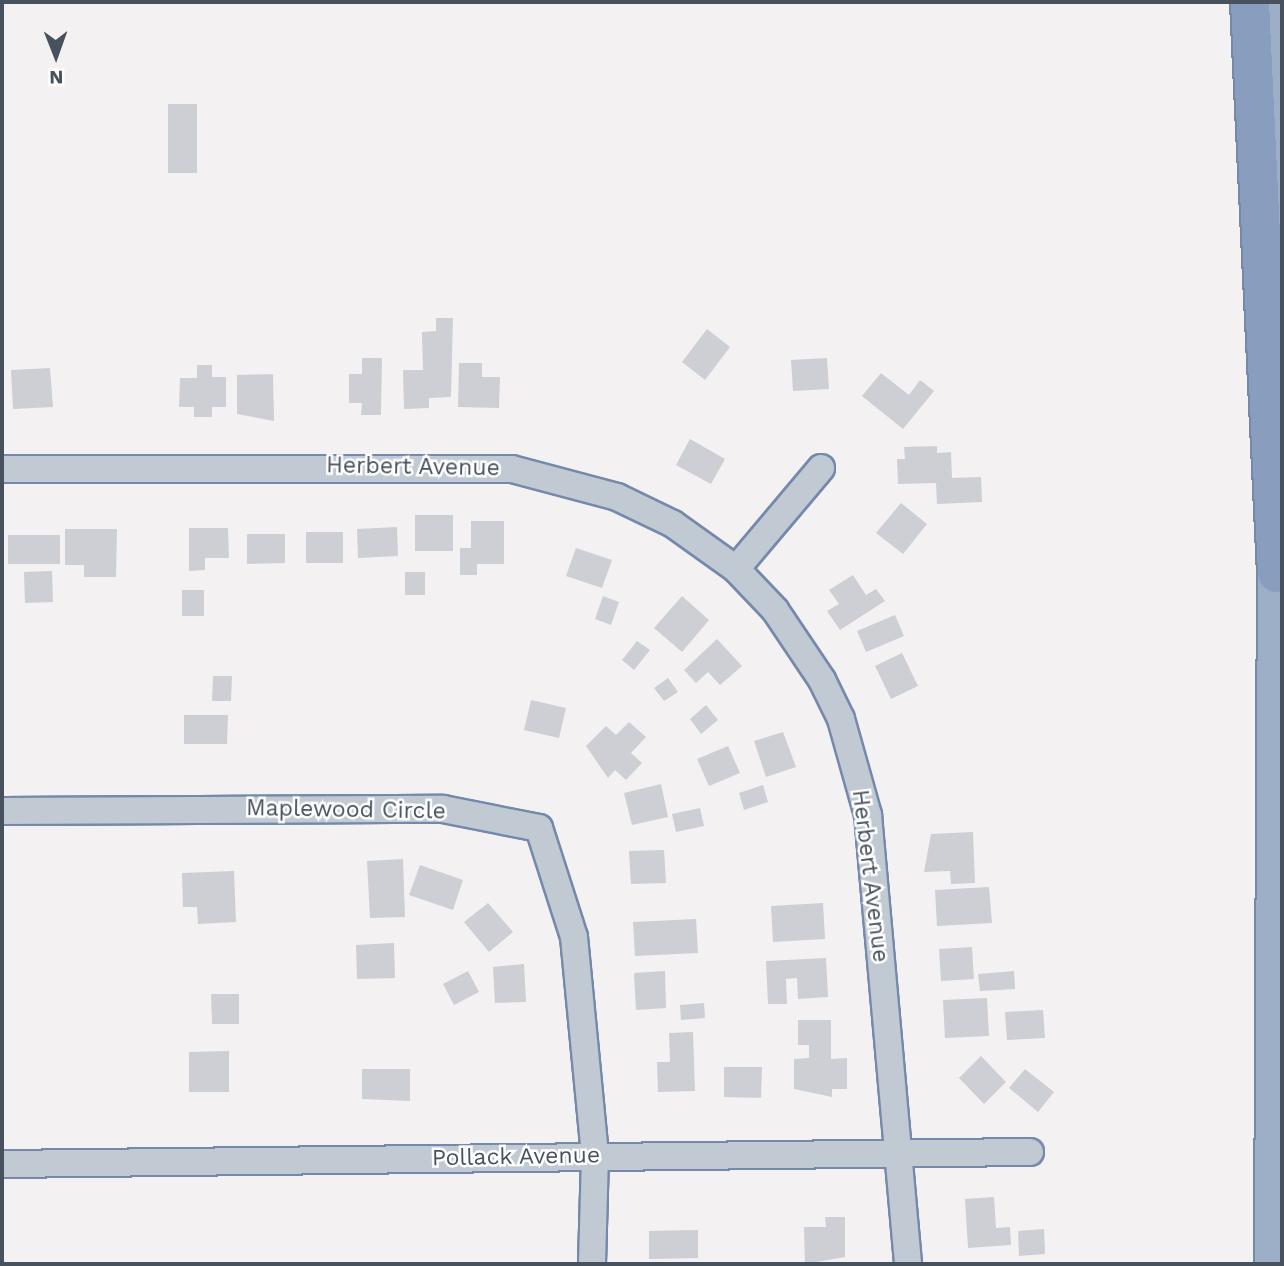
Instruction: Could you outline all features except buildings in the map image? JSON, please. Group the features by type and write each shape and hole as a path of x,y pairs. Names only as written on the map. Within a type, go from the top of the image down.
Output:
{"highway":[{"path":"1250,2 1277,573"},
{"path":"1275,1264 1278,2"}],"street":[{"path":"736,569 821,468"},
{"name":"Herbert Avenue","path":"2,469 512,469 638,506 736,569 807,656 853,756 867,815 908,1264"},
{"name":"Maplewood Circle","path":"2,811 443,809 539,828 574,937 595,1156 592,1264"},
{"name":"Pollack Avenue","path":"2,1164 1030,1152"}]}
